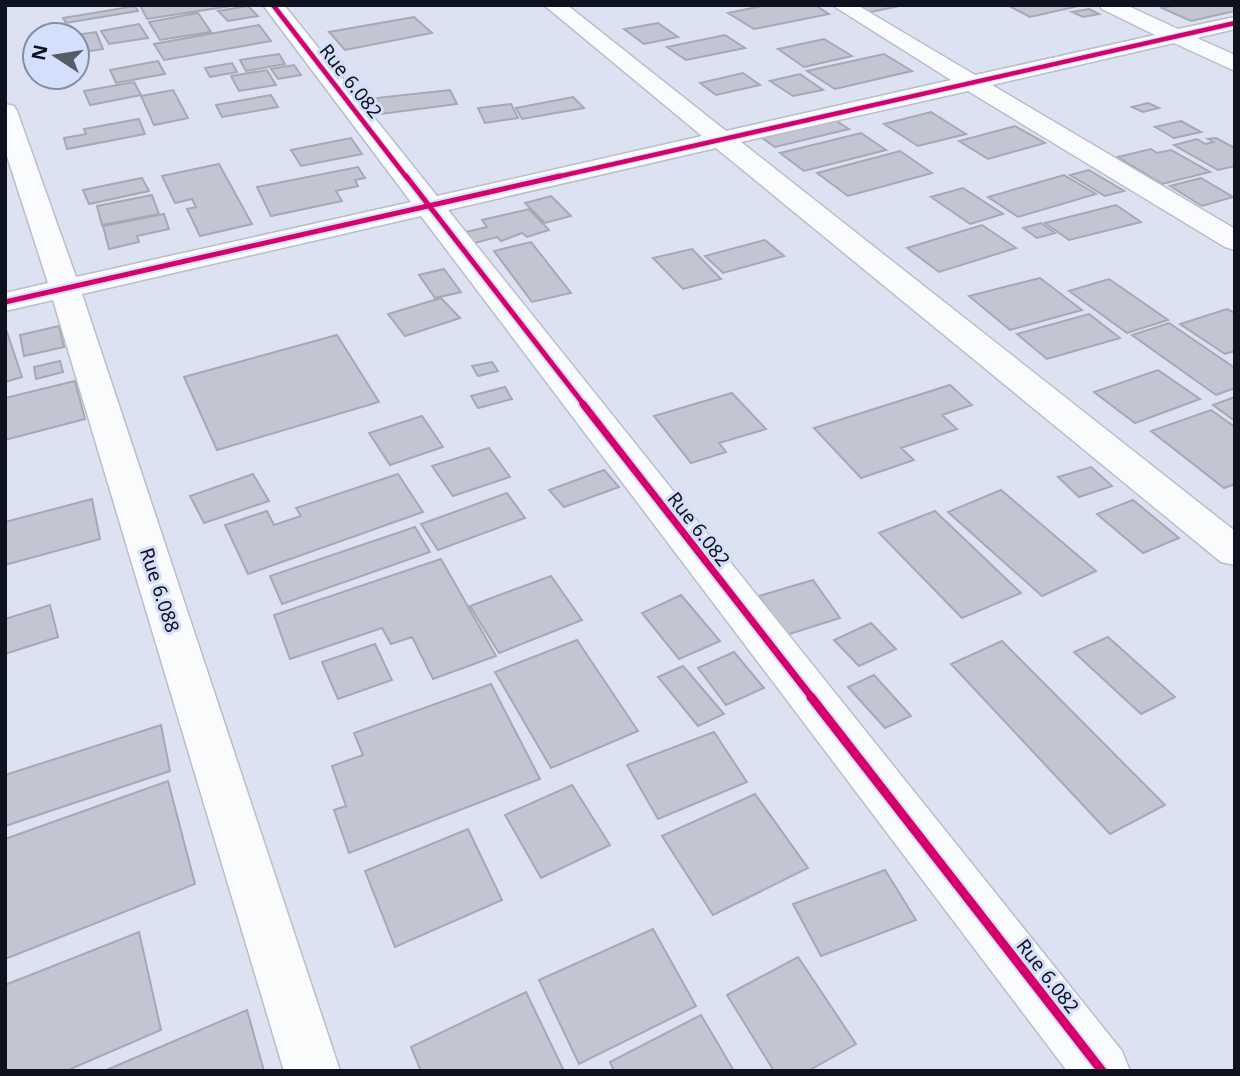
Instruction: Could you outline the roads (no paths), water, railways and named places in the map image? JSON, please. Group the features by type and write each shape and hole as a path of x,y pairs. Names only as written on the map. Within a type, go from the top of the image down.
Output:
{"street":[{"name":"Rue 6.082","path":"273,5 1102,1071"},
{"path":"554,5 1235,552"},
{"path":"842,5 1235,241"},
{"path":"1109,5 1235,64"},
{"path":"5,302 1235,23"},
{"name":"Rue 6.088","path":"5,111 65,289 312,1071"}]}
